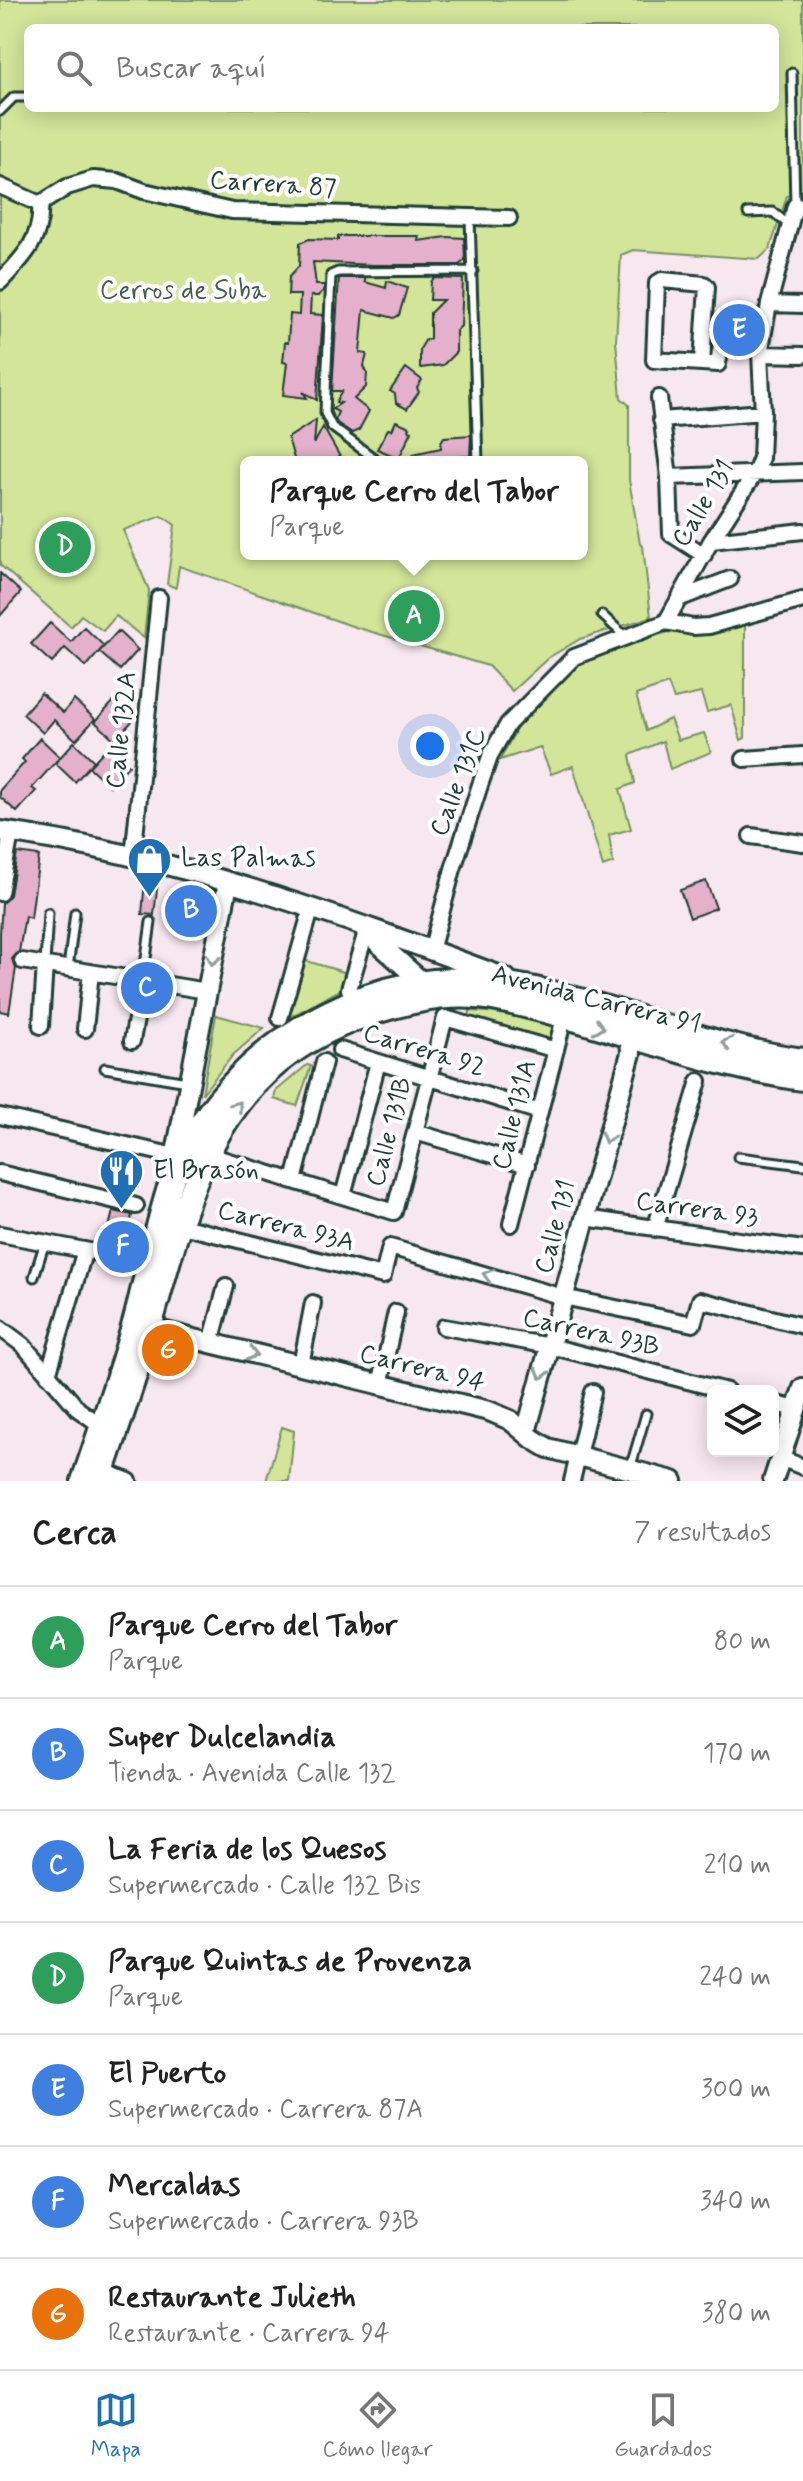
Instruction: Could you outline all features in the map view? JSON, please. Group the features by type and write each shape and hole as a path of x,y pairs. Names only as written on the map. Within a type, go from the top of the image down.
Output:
{"main road":[{"path":"95,1478 102,1426 134,1324 169,1190 203,1122 227,1089 256,1059 298,1028 342,1005 380,992 423,983 473,980 534,989"},
{"name":"Avenida Carrera 91","path":"534,989 750,1049 803,1060"},
{"name":"Avenida Carrera 91","path":"443,1008 483,998 499,1000 727,1063 803,1079"},
{"path":"95,1478 149,1328 178,1225 206,1154 237,1105 270,1070 300,1047 330,1030 375,1012 443,1008"}],"street":[{"name":"Carrera 87","path":"40,204 67,187 93,179 117,181 144,191 232,211 509,218"},
{"path":"0,186 40,204 42,222 31,246 0,282"},
{"name":"Calle 131","path":"666,622 761,458 763,412 760,354 767,311 790,226 799,206"},
{"path":"702,363 707,291 704,284 662,280 655,288 654,360 702,363 718,364 725,318 803,305"},
{"path":"760,354 803,355"},
{"path":"659,398 669,477 671,534 704,555"},
{"path":"661,420 763,412"},
{"path":"669,477 803,472"},
{"path":"711,541 803,531"},
{"path":"681,598 730,579"},
{"path":"666,622 709,626 803,600"},
{"name":"Calle 132A","path":"133,857 133,808 159,604"},
{"name":"Calle 131C","path":"431,951 480,785 491,754 508,724 574,657 666,622"},
{"path":"744,759 803,755"},
{"path":"0,893 6,832"},
{"name":"Avenida Carrera 91","path":"6,832 133,857 228,883 534,989"},
{"path":"751,836 803,843"},
{"path":"169,1190 228,883"},
{"path":"280,1018 311,910"},
{"path":"349,989 360,928"},
{"name":"Avenida Carrera 91","path":"360,928 423,983 443,1008"},
{"path":"22,961 207,991"},
{"path":"41,1026 45,964"},
{"path":"85,1029 91,972"},
{"path":"132,1041 143,980"},
{"path":"443,1008 556,1050"},
{"name":"Calle 131B","path":"343,1196 394,1212 429,1077 443,1008"},
{"name":"Calle 131A","path":"511,1224 564,1018"},
{"name":"Calle 131","path":"526,1432 631,1053 630,1035"},
{"name":"Carrera 92","path":"340,1050 540,1112"},
{"path":"294,1181 324,1062"},
{"path":"206,1154 343,1196 378,1062"},
{"path":"655,1229 699,1081"},
{"path":"0,1116 175,1156"},
{"path":"415,1132 527,1165"},
{"path":"0,1173 136,1206"},
{"name":"Carrera 93","path":"585,1218 803,1249"},
{"name":"Carrera 93A","path":"178,1225 383,1276 390,1247 563,1297 693,1324 700,1300 803,1326"},
{"path":"0,1234 126,1258"},
{"path":"48,1375 85,1250"},
{"path":"211,1343 226,1286"},
{"path":"301,1365 313,1303"},
{"path":"380,1385 396,1312"},
{"name":"Carrera 93B","path":"444,1327 550,1346 707,1386"},
{"path":"0,1328 23,1345 79,1410 102,1426"},
{"name":"Carrera 94","path":"149,1328 489,1411 510,1420 540,1444 641,1475 673,1481"},
{"path":"773,1481 797,1421 803,1388"},
{"path":"572,1481 593,1392"},
{"path":"779,1408 797,1421"},
{"path":"780,1458 803,1467"},
{"path":"95,1478 129,1481"}],"lane":[{"name":"Calle 131","path":"792,73 799,206"},
{"path":"0,111 14,97 24,97"},
{"path":"748,213 773,212 790,226"},
{"path":"470,218 478,456"},
{"path":"371,456 332,427 325,413 331,275 338,272 473,271"},
{"path":"602,615 626,637"},
{"path":"45,964 48,913"},
{"path":"68,968 75,913"},
{"path":"143,980 151,922"},
{"path":"105,1068 189,1082"},
{"path":"738,1157 803,1165"},
{"path":"34,1277 45,1242"},
{"path":"641,1475 646,1414"}],"green space":[{"name":"Cerros de Suba","path":"0,0 803,0 803,195 787,196 770,249 759,259 633,250 621,255 616,341 621,398 629,405 629,480 640,544 643,546 651,617 580,639 548,658 512,691 488,666 355,627 179,566 176,588 167,584 175,525 162,516 123,530 149,590 144,638 116,616 103,631 81,615 71,627 0,565"},
{"path":"745,617 745,738 741,740 731,705 707,712 701,693 674,699 668,684 636,695 646,731 670,719 678,740 704,733 711,752 670,769 663,741 630,755 635,783 620,789 631,829 609,835 613,863 603,867 573,766 551,774 540,747 500,760 520,722 570,668 605,649 669,632 686,634"},
{"path":"300,959 350,974 344,988 281,1022"},
{"path":"470,1011 504,1013 555,1025 552,1039 469,1017"},
{"path":"216,1015 264,1028 233,1055 202,1094"},
{"path":"307,1065 311,1066 297,1106 274,1099 276,1091"},
{"path":"282,1427 294,1431 289,1481 266,1481"}],"building":[{"path":"338,236 419,236 418,241 464,238 465,260 459,265 313,262 316,285 324,285 318,296 311,296 310,314 323,315 317,400 303,392 307,398 283,395 287,363 283,362 290,314 299,315 300,295 288,295 289,277 299,266 300,243 309,239 338,240"},
{"path":"339,278 365,278 365,282 386,288 387,281 407,288 399,315 394,318 364,310 360,353 367,354 364,366 366,387 354,399 369,411 359,430 352,433 337,423 338,412 332,409 341,403 336,402 342,391 332,391"},
{"path":"434,278 463,279 461,326 456,331 456,352 443,365 420,368 420,349 426,339 430,339 430,313 443,300 430,300"},
{"path":"406,368 422,380 417,388 419,392 407,409 396,403 395,394 390,391"},
{"path":"316,420 314,444 323,427 340,456 293,456 288,438"},
{"path":"396,421 412,431 400,456 377,449 388,429 392,430"},
{"path":"471,435 470,456 413,456 441,448 444,437"},
{"path":"0,573 21,592 0,616"},
{"path":"50,623 71,642 84,627 104,646 86,667 65,648 52,663 31,644"},
{"path":"118,631 138,650 120,670 99,652"},
{"path":"41,693 63,713 74,700 95,719 76,740 54,720 43,733 23,714"},
{"path":"114,701 134,719 115,740 95,722"},
{"path":"40,738 60,757 32,788 36,791 17,812 0,797 0,790 25,762 22,759"},
{"path":"74,742 94,761 75,782 55,763"},
{"path":"108,746 129,765 110,786 89,767"},
{"path":"17,853 39,856 31,918 25,916 19,952 12,959 16,968 9,1013 0,1011 0,932 2,903 10,895"},
{"name":"Las Palmas","path":"145,880 158,881 154,915 142,914"},
{"path":"706,881 716,908 690,918 680,890"},
{"path":"186,885 202,887 199,920 182,918"},
{"path":"113,1211 132,1215 130,1224 134,1225 128,1248 105,1244"}],"place":[{"name":"El Puerto","path":"739,330"},
{"name":"Parque Quintas de Provenza","path":"65,547"},
{"name":"Parque Cerro del Tabor","path":"414,616"},
{"name":"Las Palmas","path":"150,898"},
{"name":"Super Dulcelandia","path":"191,911"},
{"name":"La Feria de los Quesos","path":"147,988"},
{"name":"El Brasón","path":"122,1210"},
{"name":"Mercaldas","path":"123,1247"},
{"name":"Restaurante Julieth","path":"168,1350"}]}
